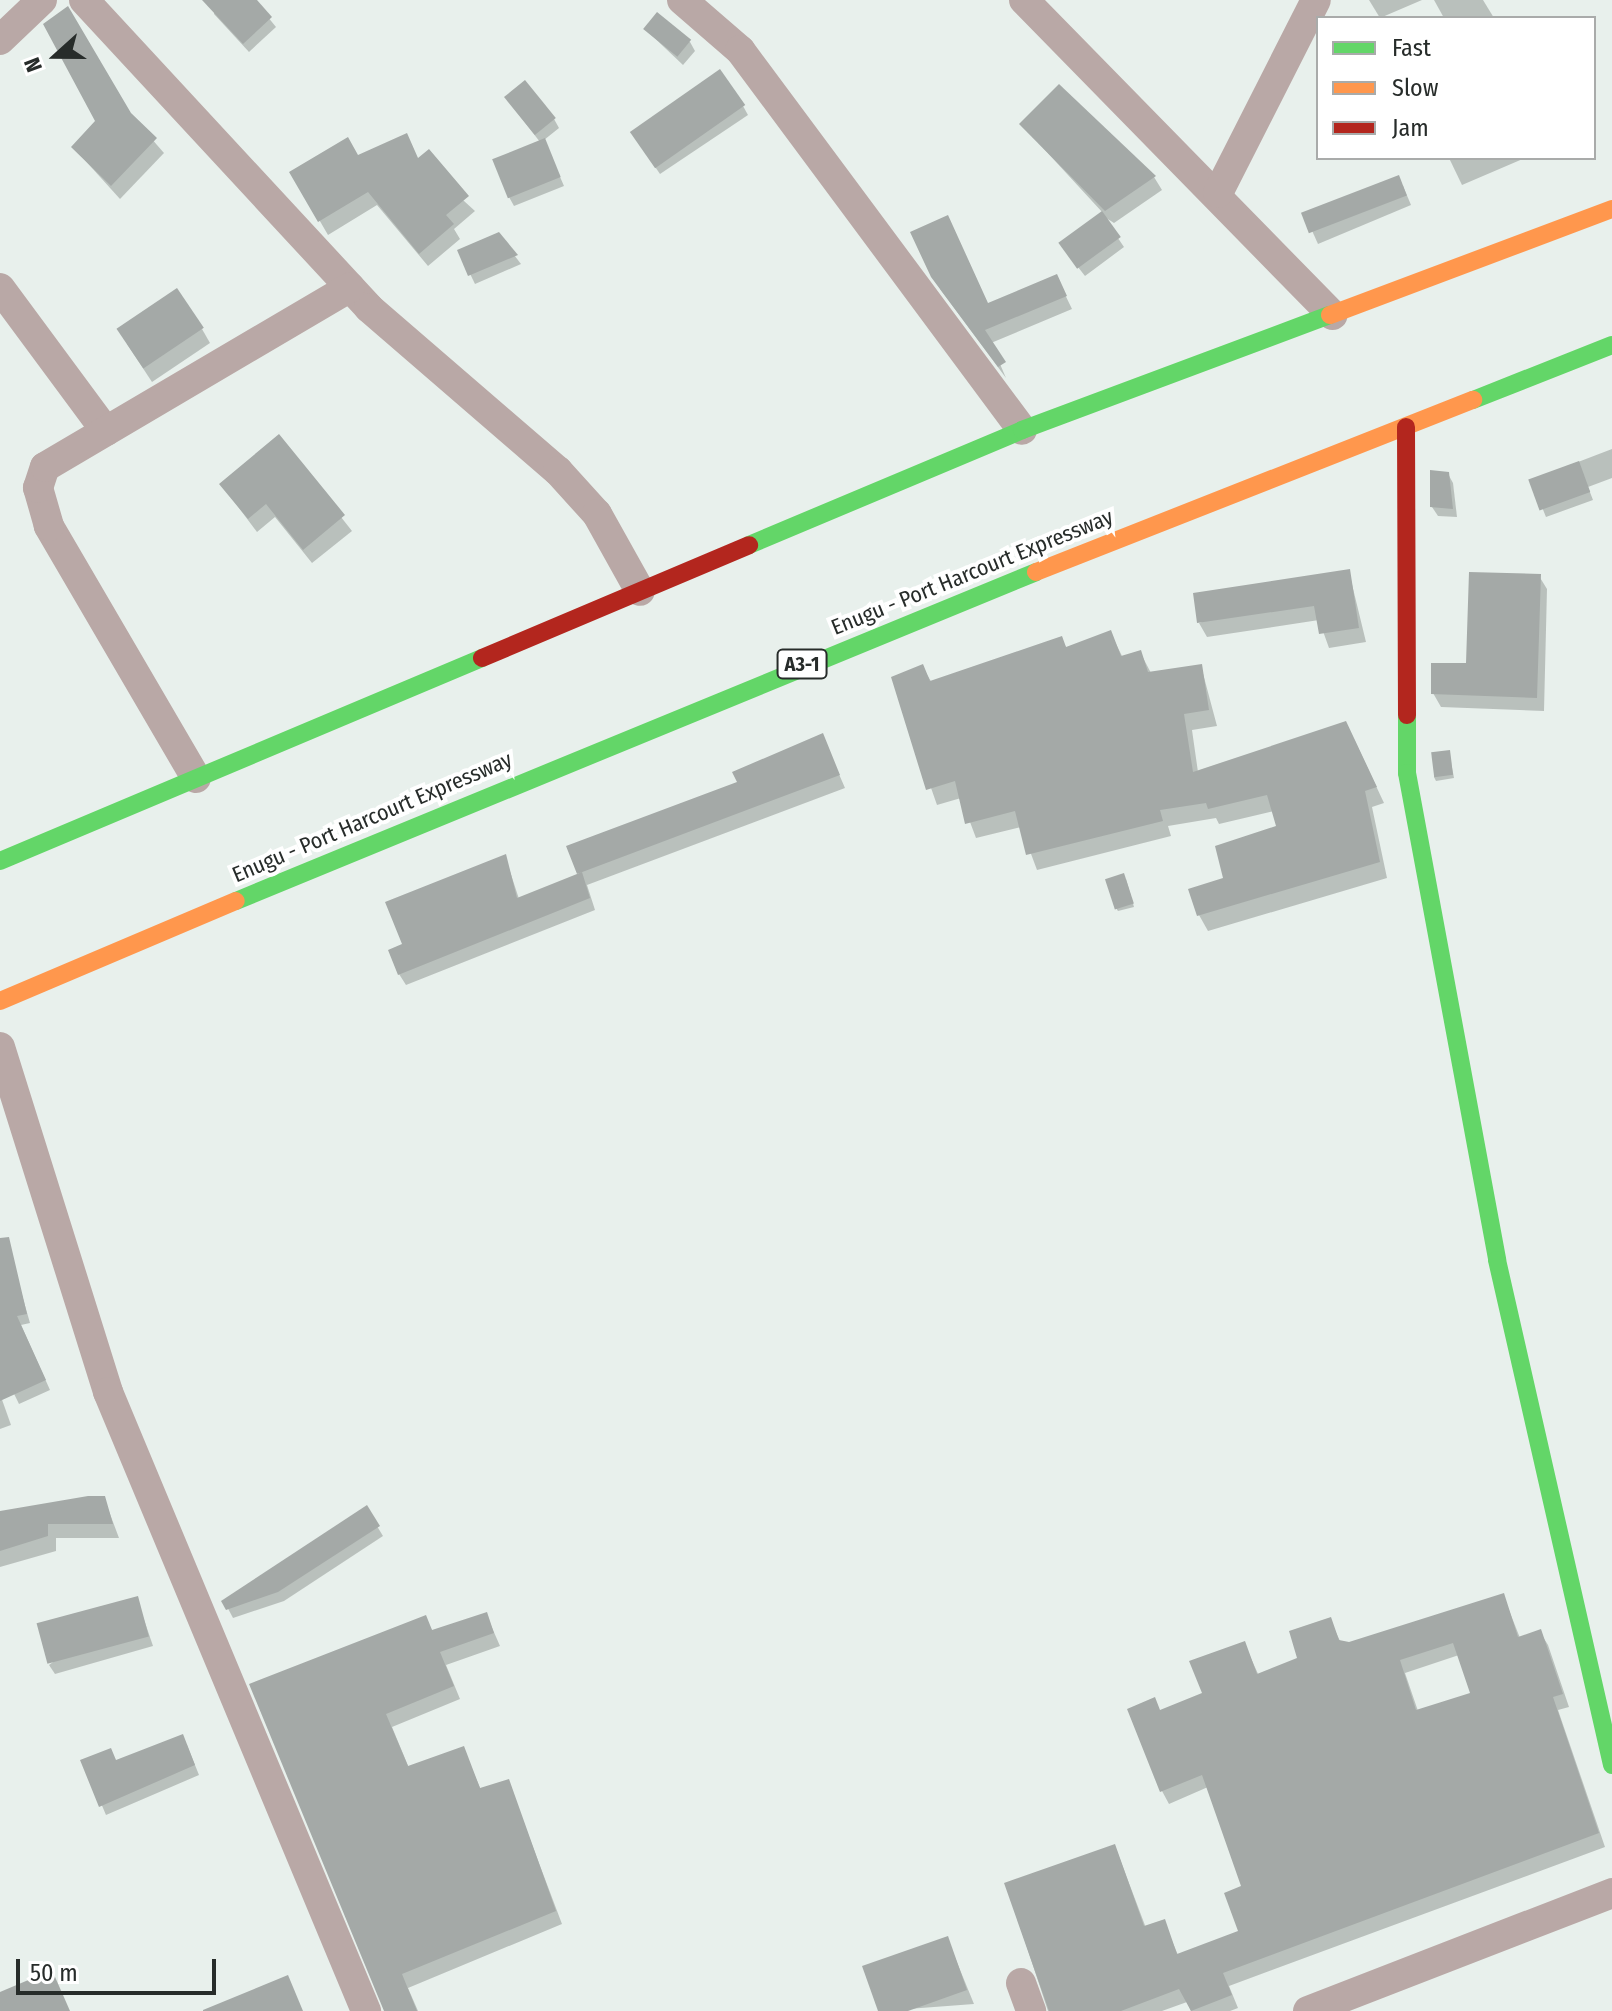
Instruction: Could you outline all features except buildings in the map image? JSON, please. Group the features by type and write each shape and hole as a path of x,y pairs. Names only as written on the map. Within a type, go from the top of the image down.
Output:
{"main road":[{"path":"0,861 1022,430 1612,209"},
{"name":"Enugu - Port Harcourt Expressway","path":"0,1001 702,704 1612,345"},
{"path":"1406,427 1407,773 1497,1260 1612,1765"}],"street":[{"path":"0,40 42,0"},
{"path":"84,0 350,287 558,471 597,514 640,591"},
{"path":"682,0 740,50 1022,430"},
{"path":"1024,0 1218,193 1332,315"},
{"path":"1218,193 1316,0"},
{"path":"196,778 42,510 45,467 350,287"},
{"path":"0,288 106,431"},
{"path":"0,1047 108,1392 366,2011"},
{"path":"1308,2011 1612,1893"}],"traffic: fast":[{"path":"749,545 1022,430 1330,315"},
{"path":"1473,400 1612,345"},
{"path":"236,901 1036,572"},
{"path":"0,861 482,658"},
{"path":"1407,715 1407,773 1497,1260 1612,1765"}],"traffic: slow":[{"path":"1330,315 1612,209"},
{"path":"1036,572 1473,400"},
{"path":"0,1001 236,901"}],"traffic: jam":[{"path":"1406,427 1407,715"},
{"path":"482,658 749,545"}]}
